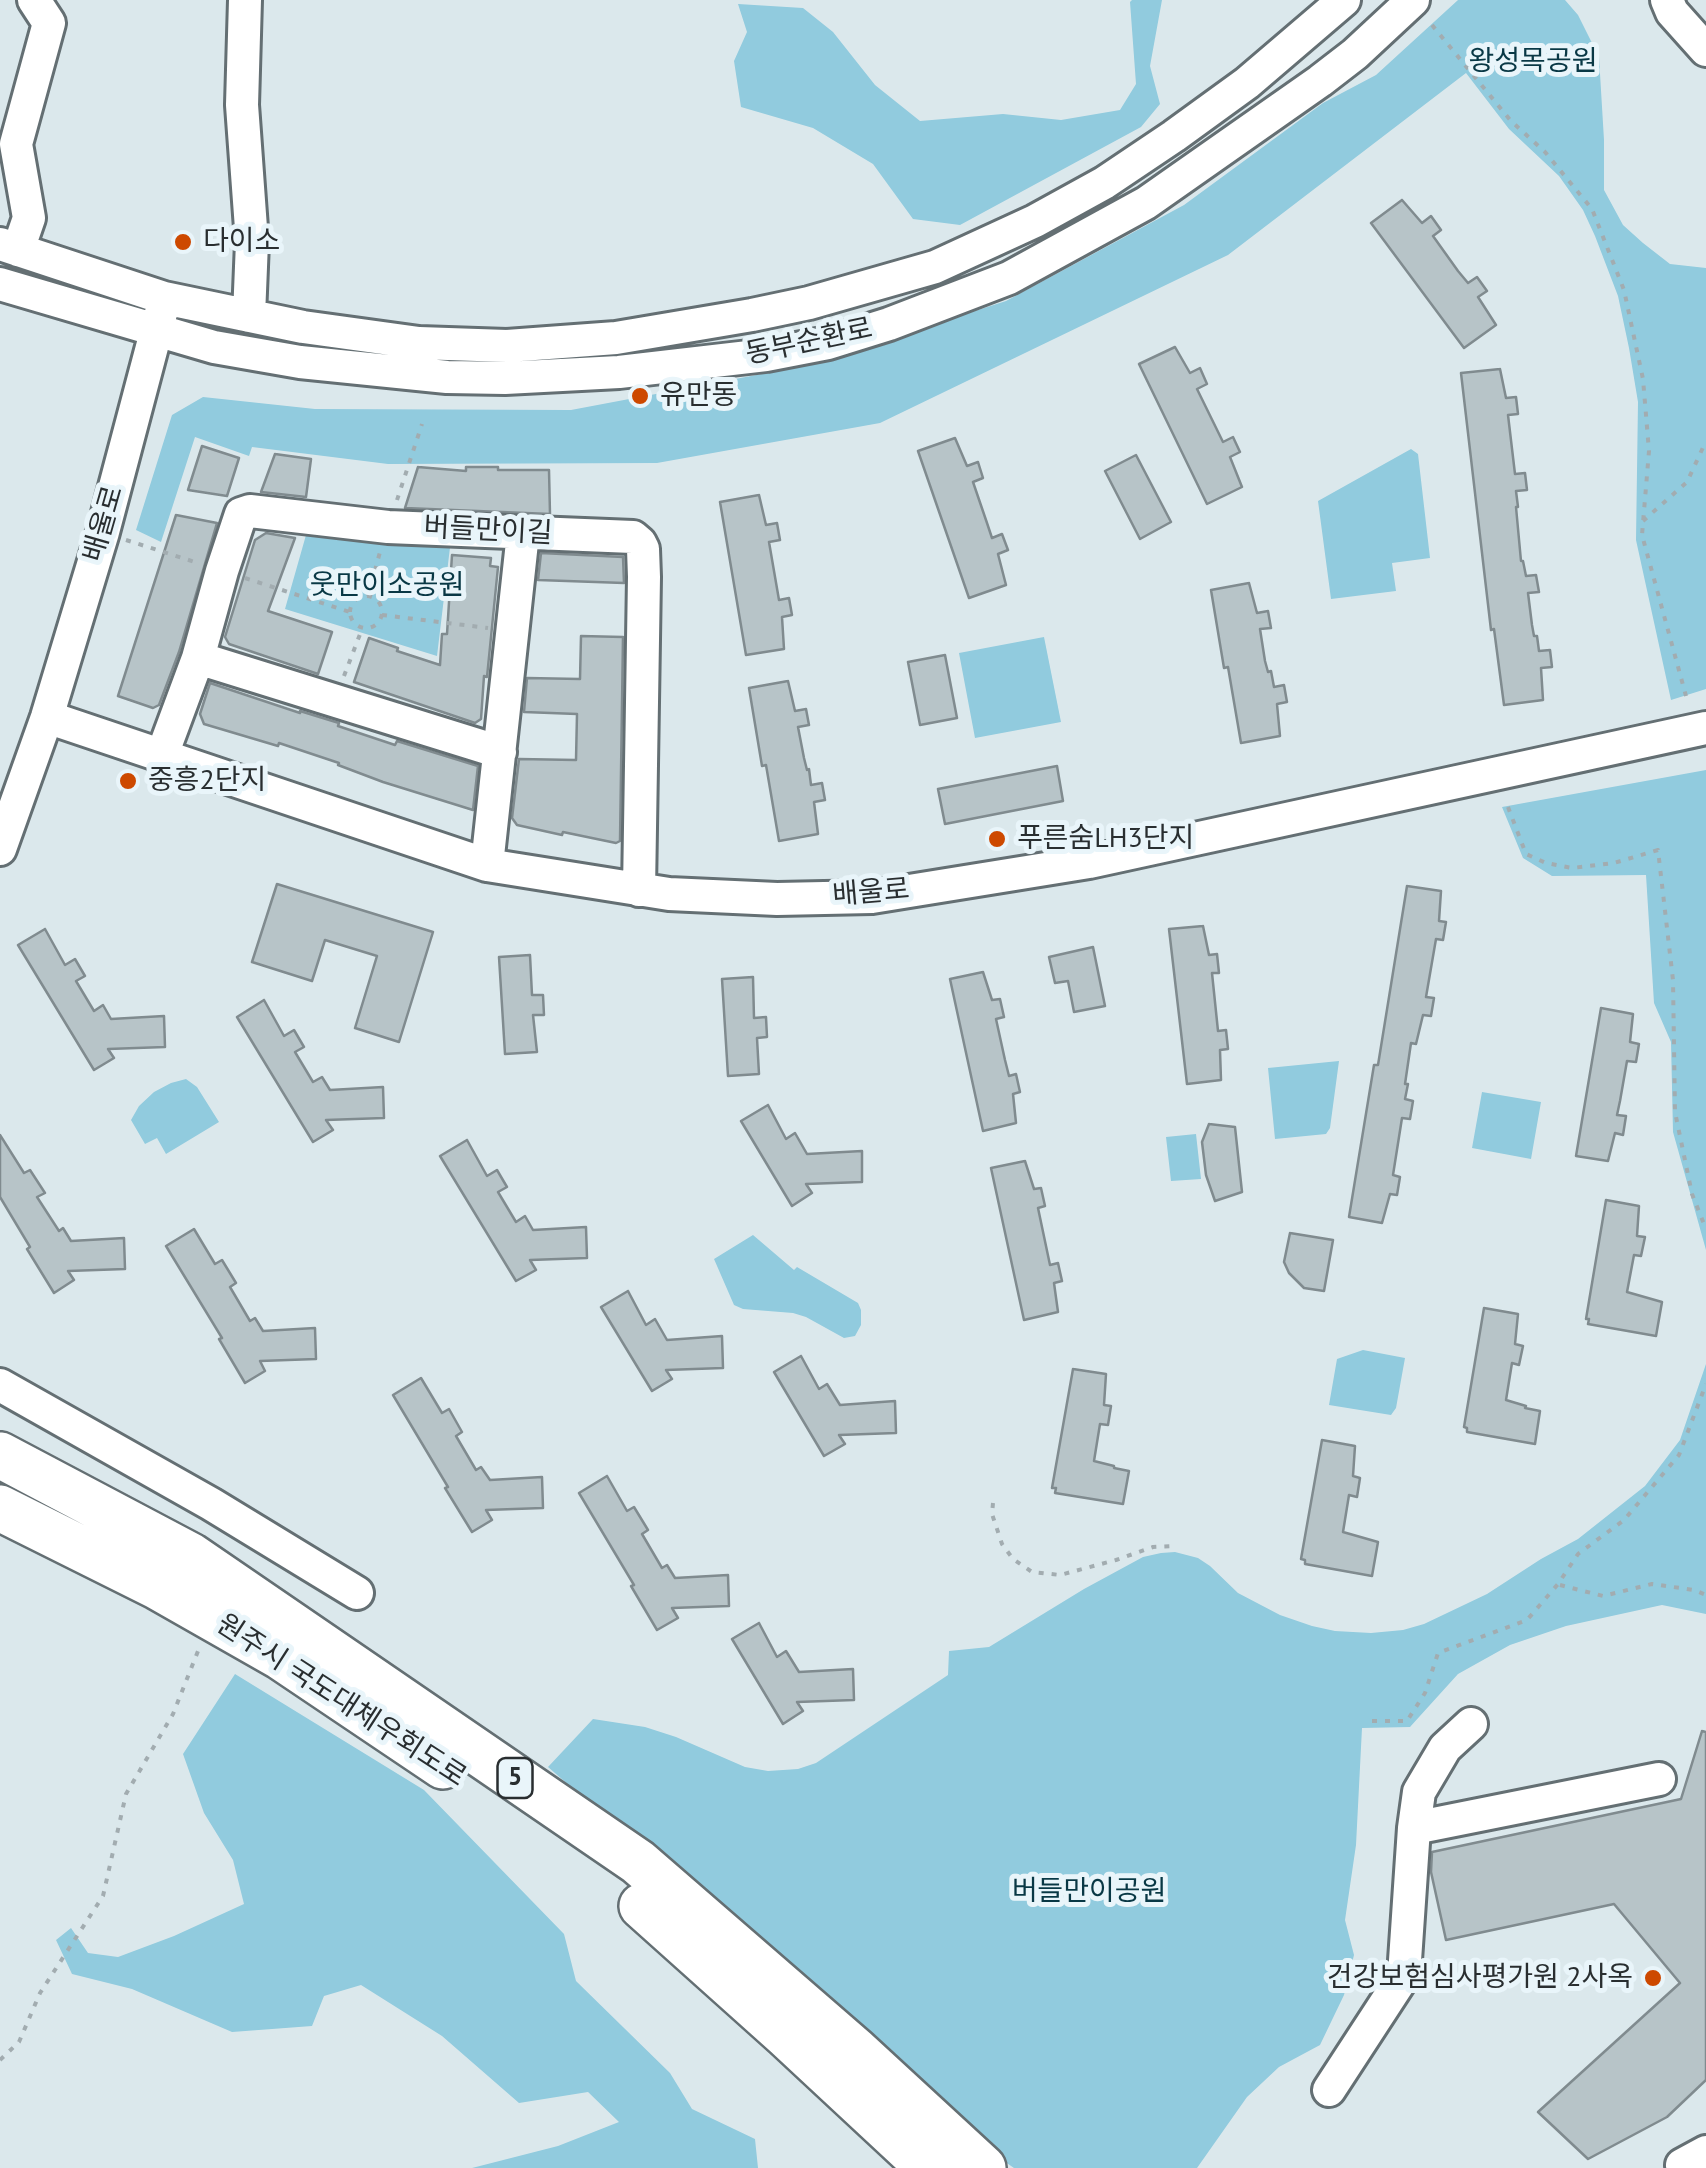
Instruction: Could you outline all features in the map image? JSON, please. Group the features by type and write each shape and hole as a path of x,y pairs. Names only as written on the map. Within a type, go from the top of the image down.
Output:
{"highway":[{"name":"5","path":"0,1455 192,1556 638,1862 856,2051 983,2168"},
{"name":"원주시 국도대체우회도로","path":"0,1508 158,1587 281,1657 619,1886 928,2168"}],"street":[{"path":"9,247 29,218 16,144 48,23 34,0"},
{"path":"245,0 242,104 252,242 249,316"},
{"name":"동부순환로","path":"9,247 164,298 360,336 419,343 507,346 636,335 809,303 935,268 1104,183 1246,82 1344,0"},
{"path":"1667,0 1674,15 1706,50"},
{"name":"동부순환로","path":"0,284 214,347 300,362 430,376 505,378 619,372 766,354 828,342 889,324 1010,278 1146,203 1354,54 1422,12"},
{"name":"배울로","path":"0,850 47,717 102,532 164,298"},
{"name":"버들만이길","path":"162,755 198,658 241,514 250,511 388,527 633,538 643,549 644,577 639,890"},
{"path":"486,865 523,533"},
{"path":"198,658 500,752"},
{"name":"배울로","path":"47,717 486,865 669,894 777,899 872,897 1088,862 1706,728"},
{"path":"0,1386 211,1504 357,1594"},
{"path":"1329,2090 1404,1974 1419,1792 1444,1748 1471,1724"},
{"path":"1414,1828 1659,1779"}],"path":[{"path":"1422,12 1511,121 1545,152 1592,209 1624,290 1643,379 1649,451 1642,534 1686,696"},
{"path":"368,596 422,424"},
{"path":"1643,522 1687,482 1706,441"},
{"path":"102,532 350,612"},
{"path":"368,596 378,600 382,615 378,624 368,629 353,622 350,612 358,599 368,596"},
{"path":"382,615 512,631"},
{"path":"335,700 362,628"},
{"path":"1508,807 1526,854 1546,863 1572,868 1614,863 1658,850 1673,980 1674,1112 1692,1194 1706,1228"},
{"path":"1372,1721 1407,1721 1424,1693 1438,1653 1527,1620 1578,1554 1624,1520 1680,1455 1706,1384"},
{"path":"992,1503 1002,1544 1012,1559 1032,1572 1060,1575 1153,1547 1177,1546"},
{"path":"1558,1584 1603,1596 1652,1584 1706,1595"},
{"path":"0,2060 19,2042 40,1993 103,1896 126,1794 173,1714 202,1643"}],"green space":[{"path":"1132,0 1162,0 1150,66 1160,104 1141,127 960,225 913,219 873,164 813,128 741,107 734,61 747,32 738,4 803,8 833,32 875,85 920,121 1003,114 1061,120 1120,110 1136,84"},
{"name":"왕성목공원","path":"1458,0 1565,0 1578,15 1599,57 1604,190 1623,225 1670,264 1706,268 1706,689 1671,700 1636,540 1638,402 1618,296 1595,236 1583,210 1559,176 1509,129 1466,73 1228,255 880,423 657,463 388,464 252,447 249,456 195,437 161,542 136,530 172,415 203,397 315,409 571,410 804,366 1006,301 1184,205 1323,103 1376,75"},
{"path":"1411,449 1418,454 1430,558 1392,563 1396,591 1331,599 1318,501"},
{"name":"웃만이소공원","path":"308,528 451,539 437,656 285,609"},
{"path":"1044,637 1061,722 975,738 959,653"},
{"path":"1706,770 1706,1250 1673,1132 1671,1042 1654,1003 1646,875 1552,876 1523,858 1502,807"},
{"path":"1339,1061 1326,1134 1275,1139 1268,1068"},
{"path":"186,1079 197,1087 219,1122 166,1154 157,1138 145,1144 131,1120 154,1092"},
{"path":"1482,1092 1541,1102 1531,1159 1472,1148"},
{"path":"1196,1134 1201,1179 1171,1181 1166,1137"},
{"path":"753,1235 794,1270 797,1267 858,1303 861,1325 855,1336 844,1338 793,1313 734,1305 714,1259"},
{"path":"1363,1350 1405,1358 1396,1408 1391,1415 1329,1405 1337,1359"},
{"name":"버들만이공원","path":"1706,1364 1706,1614 1662,1605 1566,1626 1510,1645 1458,1674 1410,1727 1362,1728 1356,1845 1345,1920 1354,1955 1344,1995 1320,2045 1279,2067 1247,2097 1197,2168 1014,2168 548,1767 593,1719 645,1727 745,1767 768,1771 816,1763 948,1675 949,1651 989,1647 1084,1589 1143,1557 1161,1553 1198,1558 1238,1593 1312,1626 1371,1633 1424,1624 1487,1594 1578,1539 1645,1486 1680,1440"},
{"path":"235,1674 424,1790 564,1934 576,1981 670,2073 692,2109 755,2139 758,2168 472,2168 558,2146 619,2122 588,2092 519,2103 442,2036 361,1985 324,1996 312,2026 232,2032 132,1989 72,1974 56,1940 71,1928 88,1953 118,1957 244,1904 233,1860 204,1813 183,1754"}],"building":[{"path":"1402,200 1422,223 1431,216 1441,230 1433,236 1458,271 1468,283 1477,277 1487,291 1478,297 1496,325 1464,348 1371,223"},
{"path":"1175,347 1190,373 1200,368 1207,384 1197,389 1223,442 1233,437 1240,452 1230,457 1242,487 1207,504 1139,364"},
{"path":"1500,369 1506,398 1516,397 1518,414 1508,415 1515,474 1525,473 1527,490 1516,491 1521,561 1526,576 1536,575 1539,592 1528,593 1532,625 1539,651 1550,650 1552,667 1541,668 1543,700 1504,705 1494,629 1491,630 1461,373"},
{"path":"955,438 967,466 978,462 983,478 973,482 992,538 1002,534 1008,550 998,554 1006,585 969,598 918,451"},
{"path":"202,446 239,458 227,496 188,490"},
{"path":"275,454 311,459 306,497 261,492"},
{"path":"1136,455 1171,522 1140,539 1105,471"},
{"path":"418,467 549,470 550,514 405,508"},
{"path":"759,495 766,525 777,523 780,540 769,542 779,600 789,598 792,615 782,617 784,649 746,655 720,502"},
{"path":"176,515 217,523 179,652 159,705 153,708 118,696"},
{"path":"266,533 295,538 268,611 332,632 318,674 229,644 225,637 255,540"},
{"path":"541,553 623,557 624,583 538,580"},
{"path":"452,555 491,558 490,566 498,567 481,719 475,723 354,682 369,638 440,665 442,634 447,634"},
{"path":"1249,583 1257,613 1268,611 1271,628 1260,629 1265,661 1274,687 1284,685 1287,702 1277,704 1280,736 1241,743 1211,590"},
{"path":"581,636 623,637 620,841 616,843 517,825 512,818 519,759 576,760 577,714 524,712 527,678 580,679"},
{"path":"945,655 957,718 920,725 908,662"},
{"path":"788,681 795,711 806,709 809,725 798,727 811,785 822,783 825,800 814,802 818,834 779,841 749,688"},
{"path":"210,683 339,723 338,726 395,745 397,741 478,766 473,810 279,743 278,746 204,724 200,714"},
{"path":"1057,766 1063,801 945,824 938,789"},
{"path":"277,884 433,932 399,1042 355,1028 377,956 325,940 312,981 252,962"},
{"path":"1407,886 1441,891 1439,921 1446,922 1443,940 1436,939 1426,997 1434,998 1431,1016 1423,1015 1416,1044 1411,1043 1405,1099 1413,1101 1410,1119 1402,1118 1393,1175 1400,1177 1397,1195 1390,1194 1382,1223 1349,1217"},
{"path":"1203,926 1209,955 1217,954 1219,973 1212,973 1218,1031 1226,1030 1228,1049 1220,1050 1221,1080 1187,1084 1169,929"},
{"path":"45,929 65,965 75,959 85,976 76,981 94,1011 103,1005 111,1019 164,1016 165,1047 108,1049 114,1058 94,1070 18,945"},
{"path":"1093,947 1105,1006 1074,1012 1068,981 1055,983 1049,957"},
{"path":"530,955 532,995 543,995 544,1015 533,1015 537,1052 505,1054 499,957"},
{"path":"983,972 992,1000 1000,999 1004,1017 996,1019 1009,1076 1016,1074 1020,1092 1013,1094 1016,1123 983,1131 950,979"},
{"path":"753,977 754,1018 766,1017 767,1037 757,1038 759,1074 728,1076 722,979"},
{"path":"264,1000 284,1036 294,1030 304,1047 295,1052 313,1082 322,1077 330,1090 383,1087 384,1118 326,1120 333,1130 313,1142 237,1017"},
{"path":"1601,1008 1633,1014 1630,1042 1639,1044 1636,1062 1627,1061 1617,1115 1626,1116 1623,1135 1615,1133 1608,1161 1576,1156"},
{"path":"768,1105 786,1139 795,1133 807,1154 862,1151 862,1182 806,1184 812,1193 792,1206 741,1121"},
{"path":"1209,1124 1235,1127 1242,1192 1215,1201 1206,1175 1202,1142"},
{"path":"0,1135 24,1173 30,1170 45,1193 37,1197 59,1231 63,1228 71,1241 124,1238 125,1269 68,1271 74,1280 54,1293 0,1197"},
{"path":"467,1140 487,1176 497,1170 507,1187 498,1192 516,1222 525,1216 533,1230 586,1227 587,1258 530,1260 536,1270 516,1281 440,1156"},
{"path":"1025,1161 1034,1189 1041,1188 1045,1206 1038,1208 1050,1265 1058,1263 1062,1281 1054,1283 1058,1312 1024,1320 991,1168"},
{"path":"1606,1200 1639,1206 1637,1236 1645,1237 1641,1256 1634,1255 1627,1292 1662,1302 1656,1336 1588,1324 1586,1319"},
{"path":"194,1229 215,1264 222,1260 236,1283 230,1287 250,1321 255,1318 263,1331 315,1328 316,1359 260,1361 265,1371 245,1383 166,1246"},
{"path":"1290,1233 1333,1240 1324,1291 1304,1288 1289,1273 1284,1262"},
{"path":"628,1291 646,1325 655,1319 667,1340 722,1336 723,1368 666,1370 672,1379 652,1391 601,1307"},
{"path":"1484,1308 1518,1314 1515,1344 1523,1346 1519,1365 1512,1363 1506,1400 1540,1411 1535,1444 1467,1432 1464,1427"},
{"path":"801,1356 819,1389 827,1384 840,1405 895,1401 896,1433 839,1435 845,1444 824,1456 774,1372"},
{"path":"1073,1369 1106,1374 1104,1405 1111,1406 1108,1425 1100,1424 1094,1461 1129,1471 1123,1504 1055,1493 1056,1488 1052,1488"},
{"path":"421,1378 442,1413 449,1409 462,1432 456,1436 476,1470 481,1467 490,1480 542,1477 543,1508 486,1510 492,1520 472,1532 393,1395"},
{"path":"1322,1440 1355,1446 1353,1476 1360,1478 1357,1497 1349,1495 1343,1532 1378,1542 1372,1576 1305,1564 1301,1559"},
{"path":"607,1476 627,1511 634,1507 648,1530 642,1534 662,1568 667,1565 675,1578 728,1575 729,1606 672,1608 678,1618 657,1630 579,1493"},
{"path":"759,1623 777,1657 786,1651 799,1672 853,1669 854,1700 797,1702 803,1711 783,1724 732,1639"},
{"path":"1702,1731 1706,1732 1706,2080 1667,2117 1588,2159 1538,2112 1680,1983 1614,1904 1446,1940 1431,1872 1432,1852 1681,1799"}],"place":[{"name":"다이소","path":"183,242"},
{"name":"유만동","path":"640,396"},
{"name":"중흥2단지","path":"128,781"},
{"name":"푸른숨LH3단지","path":"997,839"},
{"name":"건강보험심사평가원 2사옥","path":"1653,1978"}]}
